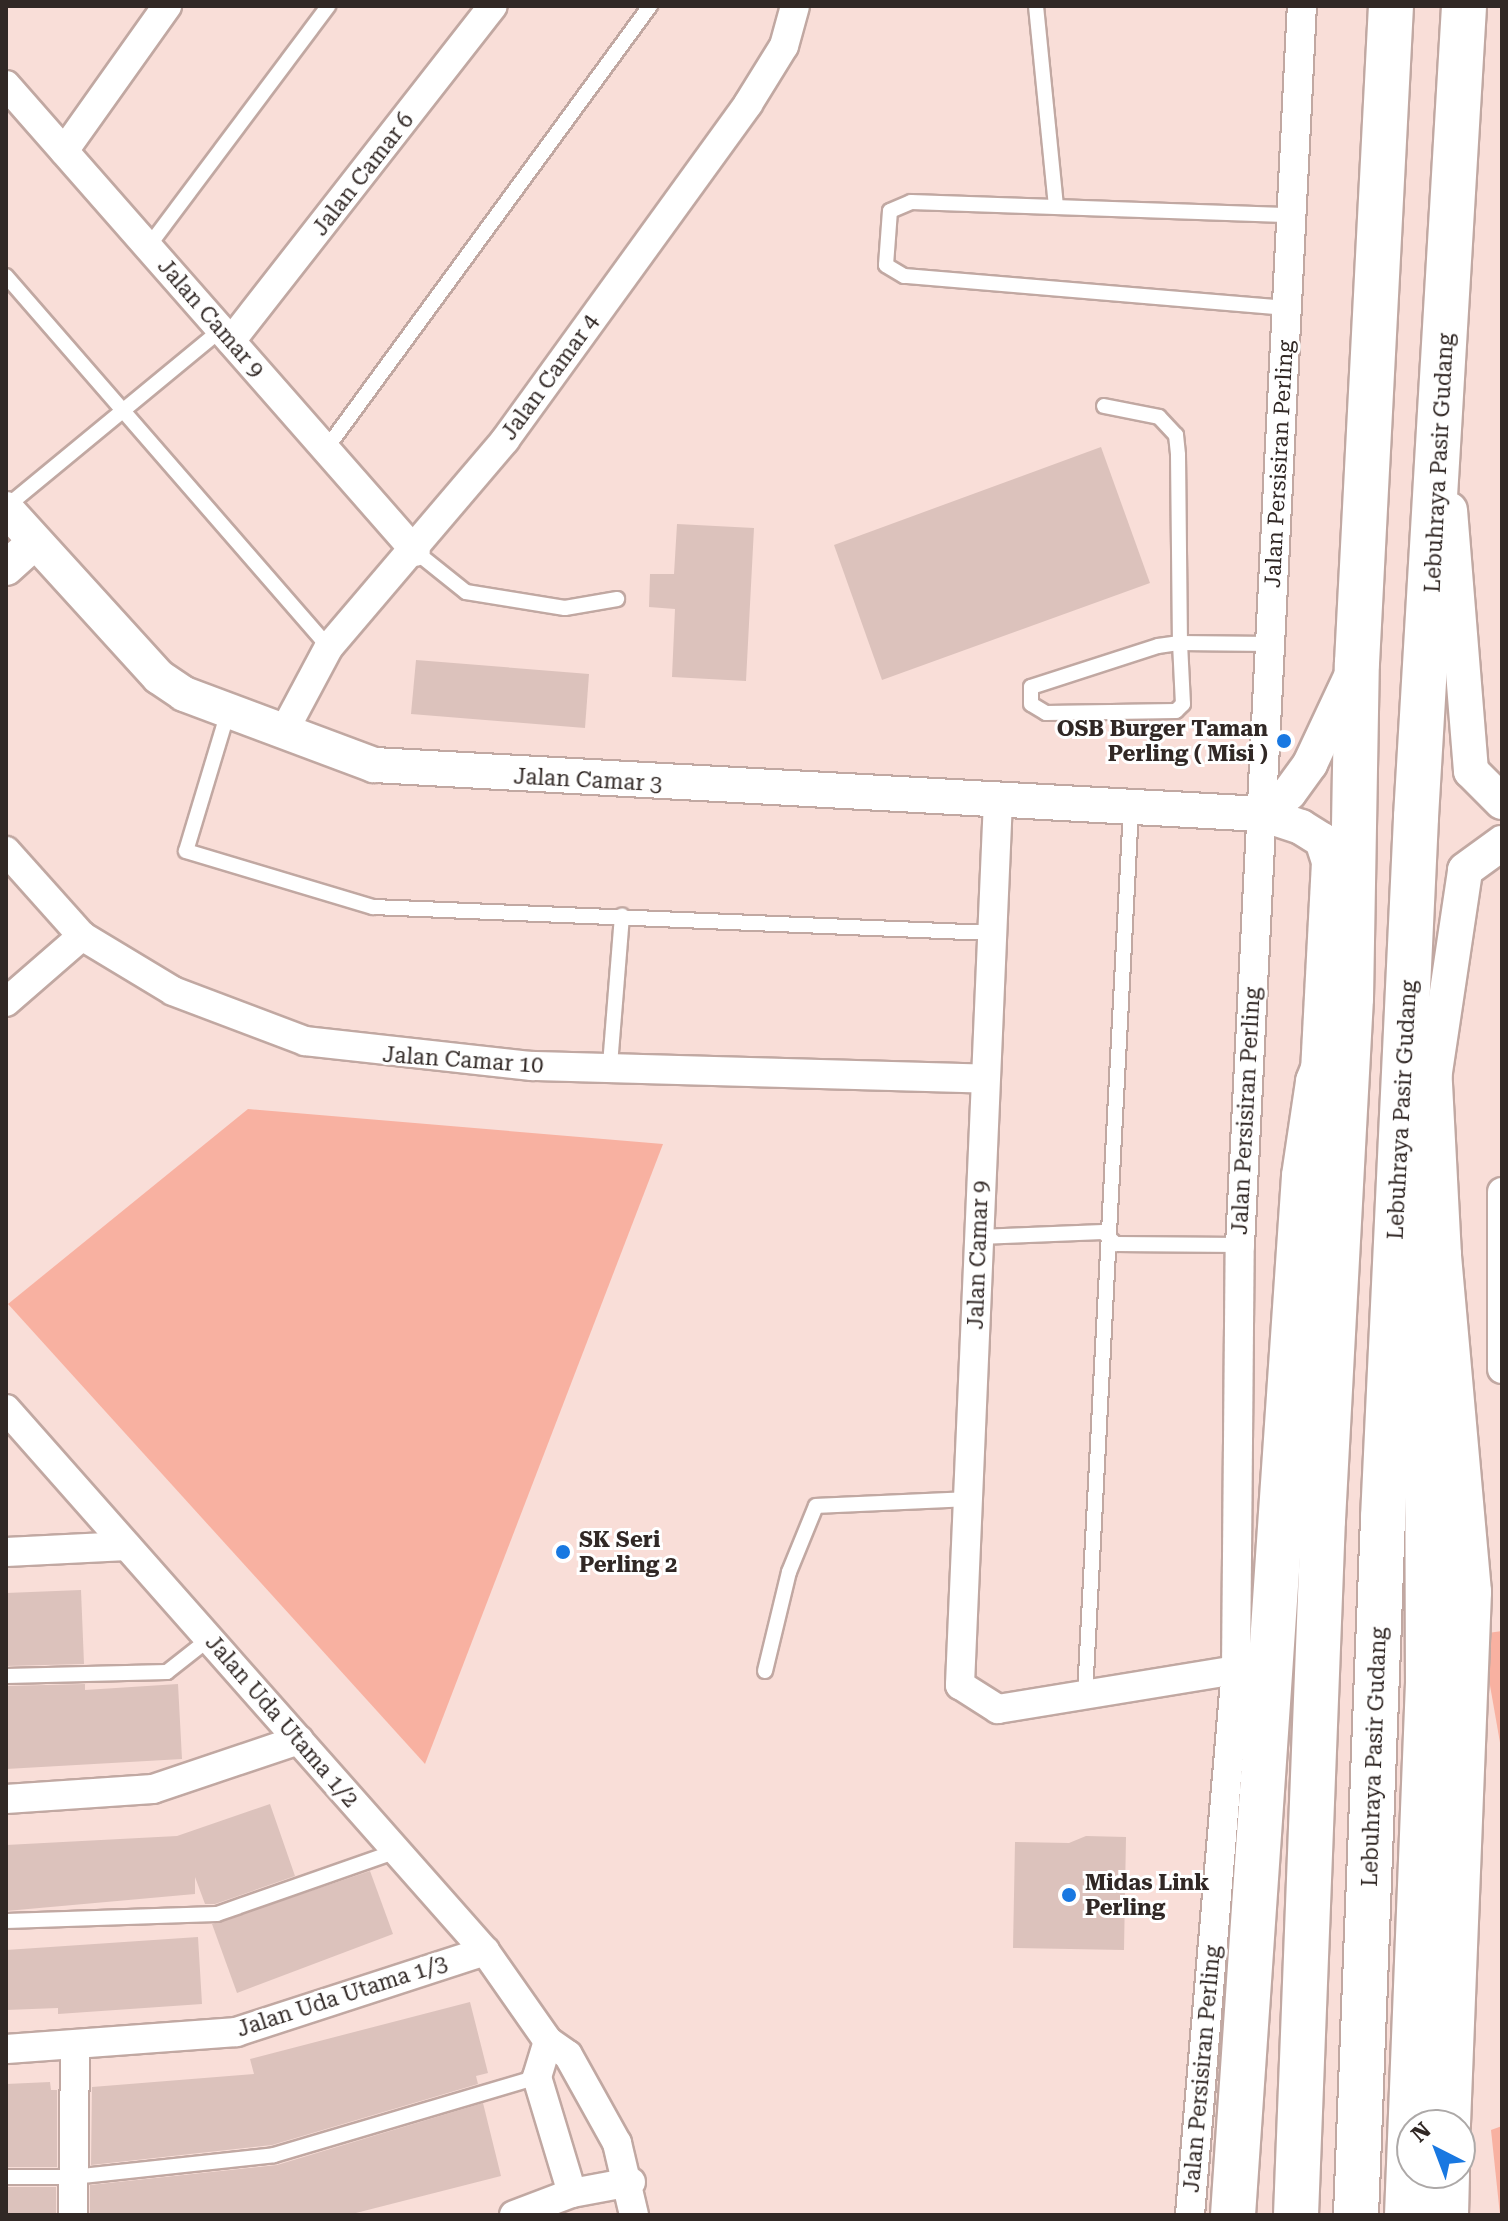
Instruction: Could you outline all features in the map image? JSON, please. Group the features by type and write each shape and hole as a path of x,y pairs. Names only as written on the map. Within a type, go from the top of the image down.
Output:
{"highway":[{"path":"1296,2215 1323,1520 1351,998 1357,663 1391,6"},
{"name":"Lebuhraya Pasir Gudang","path":"1356,2215 1383,1518 1416,817 1443,430 1464,6"},
{"path":"1416,817 1439,1256 1469,1592 1449,2109"},
{"path":"1233,2215 1288,1375 1318,1082 1351,998"},
{"path":"1407,2215 1428,1683 1427,1355 1439,1256"},
{"path":"1446,2215 1447,2189"}],"street":[{"path":"64,151 167,6"},
{"name":"Jalan Camar 6","path":"226,335 493,6"},
{"name":"Jalan Camar 4","path":"283,733 329,647 416,552 505,440 748,104 784,46 795,6"},
{"name":"Jalan Persisiran Perling","path":"1190,2215 1236,1670 1240,1245 1302,6"},
{"name":"Jalan Camar 9","path":"6,85 416,552"},
{"path":"1443,430 1471,771 1502,802"},
{"name":"Jalan Camar 3","path":"6,508 159,677 228,712 399,771 1262,814"},
{"path":"6,568 35,542"},
{"path":"1318,1082 1329,862 1322,840 1262,814 1289,793 1310,764 1357,663"},
{"name":"Jalan Camar 9","path":"998,800 960,1685 998,1709 1085,1695"},
{"path":"1431,1100 1465,870 1502,843"},
{"name":"Jalan Camar 10","path":"6,851 82,936 173,991 305,1041 501,1064 984,1079"},
{"path":"6,1002 82,936"},
{"path":"1502,1192 1502,1369"},
{"name":"Jalan Uda Utama 1/2","path":"6,1409 485,1951 548,2041 568,2055 617,2143 631,2182"},
{"path":"6,1552 127,1546"},
{"path":"1085,1695 1236,1670"},
{"path":"6,1799 153,1789 299,1740"},
{"name":"Jalan Uda Utama 1/3","path":"6,2049 236,2032 485,1951"},
{"path":"548,2041 537,2077 572,2193"},
{"path":"73,2215 75,2045"},
{"path":"514,2215 572,2193 631,2182 634,2215"}],"lane":[{"path":"148,247 328,6"},
{"path":"326,449 650,6"},
{"path":"1036,6 1056,206"},
{"path":"1287,308 904,276 886,265 890,211 911,202 1292,215"},
{"path":"6,276 329,647"},
{"path":"6,508 123,410 226,335"},
{"path":"1104,406 1159,417 1176,435 1180,643 1183,704 1176,711 1046,713 1027,696 1031,687 1180,643 1270,644"},
{"path":"416,552 466,592 565,608 617,599"},
{"path":"228,712 186,851 373,907 622,915 991,933"},
{"path":"1085,1695 1131,807"},
{"path":"610,1065 622,915"},
{"path":"979,1237 1103,1232 1116,1244 1240,1245"},
{"path":"765,1671 789,1572 816,1506 969,1499"},
{"path":"6,1676 167,1672 209,1639"},
{"path":"6,1921 217,1914 397,1851"},
{"path":"6,2177 73,2177 274,2155 537,2077"}],"shaded area":[{"path":"248,1109 663,1144 425,1764 8,1304"},
{"path":"1502,1631 1502,1754 1481,1634"},
{"path":"1502,2126 1502,2215 1500,2215 1491,2130"}],"building":[{"path":"1101,447 1150,583 882,680 834,545"},
{"path":"677,524 754,528 746,681 672,677 675,609 649,607 650,574 674,574"},
{"path":"416,660 589,674 585,728 411,714"},
{"path":"81,1590 84,1664 6,1666 6,1593"},
{"path":"85,1684 85,1690 178,1684 182,1759 6,1769 6,1686"},
{"path":"270,1804 295,1876 215,1904 205,1904 195,1877 195,1894 6,1911 6,1845 177,1836"},
{"name":"Midas Link Perling","path":"1086,1836 1126,1837 1124,1950 1013,1948 1015,1842 1069,1843"},
{"path":"370,1871 393,1934 237,1993 212,1924"},
{"path":"198,1937 202,2004 58,2014 58,2008 6,2010 6,1950"},
{"path":"470,2002 488,2073 476,2076 478,2084 272,2145 91,2165 92,2087 254,2074 250,2059"},
{"path":"50,2082 51,2090 57,2090 57,2167 6,2167 6,2084"},
{"path":"483,2103 501,2176 348,2215 90,2215 90,2185 277,2165"},
{"path":"6,2187 56,2187 56,2215 6,2215"}],"place":[{"name":"OSB Burger Taman Perling ( Misi )","path":"1284,741"},
{"name":"SK Seri Perling 2","path":"563,1552"},
{"name":"Midas Link Perling","path":"1069,1895"}]}
